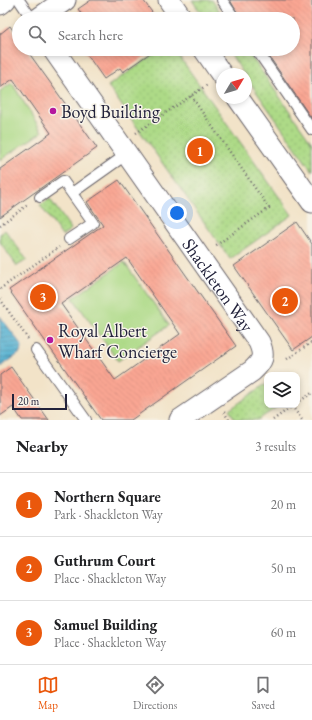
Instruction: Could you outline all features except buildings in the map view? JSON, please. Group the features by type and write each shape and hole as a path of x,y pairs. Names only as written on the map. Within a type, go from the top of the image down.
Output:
{"street":[{"path":"0,4 5,0"},
{"path":"48,12 65,0"},
{"path":"169,0 177,12"},
{"name":"Shackleton Way","path":"58,56 260,342 263,352 259,364 252,371 180,420"},
{"path":"209,56 218,68"},
{"path":"242,104 312,202"}],"lane":[{"path":"19,0 27,12"},
{"path":"222,0 230,12"},
{"path":"261,56 312,130"},
{"path":"72,193 124,149"},
{"path":"40,197 63,181 93,223 69,239"},
{"path":"36,350 86,420"}],"path":[{"path":"124,149 216,78"},
{"path":"191,96 270,208 199,257"},
{"path":"0,225 40,197"},
{"path":"0,289 69,239"},
{"path":"0,299 36,350"},
{"path":"287,359 312,342"},
{"path":"300,401 312,393"},
{"path":"272,420 290,408"},
{"path":"294,408 302,420"}],"green space":[{"path":"192,0 212,0 220,12 200,12"},
{"path":"152,56 179,56 292,215 230,259 108,86"},
{"path":"232,56 251,56 312,143 312,171 252,86 252,68 240,68"},
{"path":"12,83 42,132 0,160 0,91"},
{"path":"50,199 71,229 62,236 40,205"},
{"path":"5,230 27,260 17,266 0,242 0,234"},
{"path":"124,262 169,325 118,361 73,298"},
{"path":"264,385 264,408 276,408 258,420 236,420 229,410"}],"water":[{"path":"0,316 22,346 20,353 0,367"}],"place":[{"name":"Boyd Building","path":"53,111"},
{"name":"Northern Square","path":"200,151"},
{"name":"Samuel Building","path":"43,297"},
{"name":"Guthrum Court","path":"285,301"},
{"name":"Royal Albert Wharf Concierge","path":"50,340"}]}
